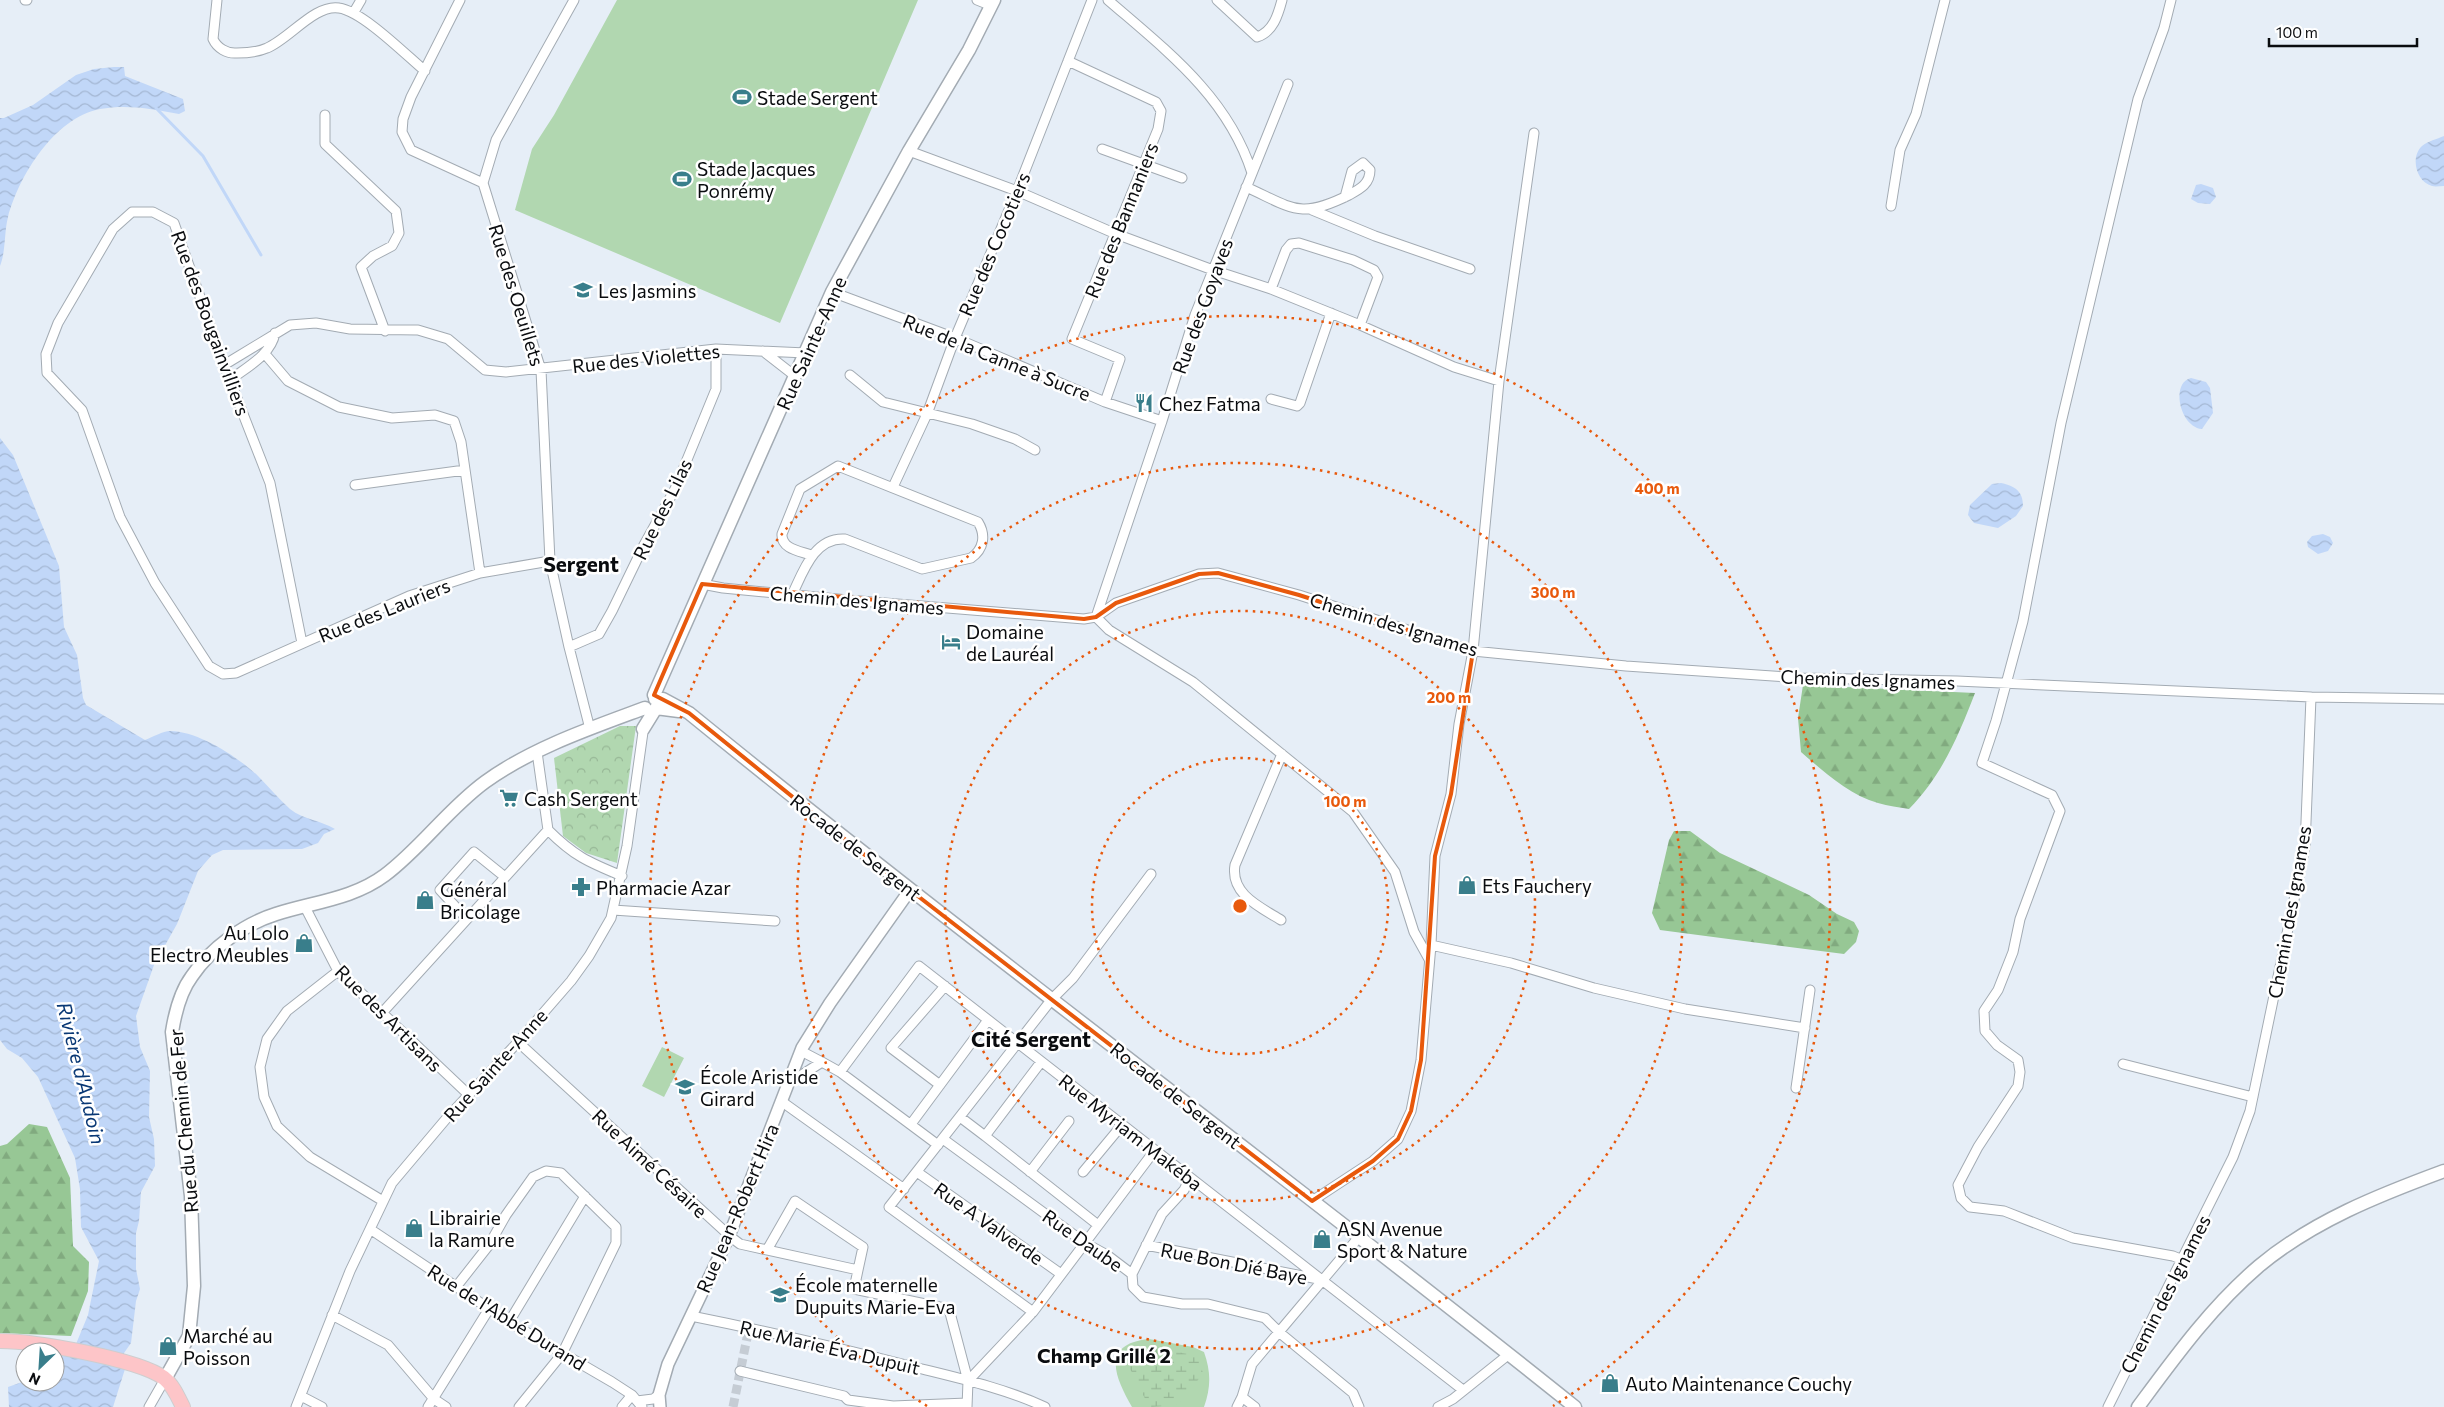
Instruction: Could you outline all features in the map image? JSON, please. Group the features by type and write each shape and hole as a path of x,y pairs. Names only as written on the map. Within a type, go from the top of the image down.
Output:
{"main road":[{"name":"Rue Sainte-Anne","path":"643,729 660,678 832,292 908,151 969,50 993,3"},
{"name":"Rue du Chemin de Fer","path":"165,1379 188,1336 194,1286 191,1196 172,1032 175,1013 191,976 226,941 255,922 276,914 349,894 366,887 385,875 443,818 485,782 537,752 651,703"},
{"name":"Rocade de Sergent","path":"651,703 689,713 910,890 1359,1237 1568,1405"},
{"path":"2138,1407 2187,1340 2223,1300 2260,1266 2302,1236 2346,1210 2444,1171"},
{"path":"0,1341 43,1344 133,1364 165,1379 183,1407"}],"street":[{"path":"217,0 212,39 222,50 232,54 268,48 317,13 328,8 338,7 354,12 425,70"},
{"path":"354,12 361,0"},
{"path":"460,0 403,118 402,132 411,150 483,182 496,140 574,0"},
{"path":"978,0 993,3"},
{"name":"Rue des Cocotiers","path":"892,487 927,414 955,338 1017,191 1092,0"},
{"path":"1108,0 1193,77 1222,110 1244,147 1252,173"},
{"path":"1217,0 1257,37 1266,34 1272,27 1282,0"},
{"path":"1891,206 1900,150 1916,114 1945,0"},
{"path":"2171,0 2164,28 2138,99 2061,423 2022,620 2007,683 1982,763 2052,795 2060,810 2020,919 2013,952 1998,990 1984,1011 1985,1031 1997,1045 2018,1060 2020,1072 2018,1086 1978,1147 1958,1185 1961,1198 1970,1207 2004,1211 2073,1238 2173,1256 2183,1260"},
{"name":"Rue des Bannaniers","path":"1068,61 1156,102 1160,106 1161,119 1072,339 1120,359 1105,402"},
{"name":"Rue des Goyaves","path":"1096,617 1162,421 1195,314 1288,84"},
{"path":"325,115 325,144 396,211 399,233 392,246 373,256 361,267 385,331"},
{"path":"1312,1201 1373,1161 1398,1139 1411,1111 1421,1060 1431,945 1435,856 1452,794 1459,724 1473,651 1499,381 1534,133"},
{"path":"1102,149 1182,178"},
{"path":"908,151 1017,191 1116,234 1271,289 1360,324 1454,367 1499,381"},
{"name":"Rue des Oeuillets","path":"483,182 541,370 550,561 569,648 590,728"},
{"path":"1246,187 1290,207 1312,210 1375,236 1470,270"},
{"path":"1312,210 1345,197"},
{"name":"Rue des Bougainvilliers","path":"223,674 209,666 155,583 120,517 82,410 47,373 46,354 58,323 113,229 132,212 153,212 174,223 224,365 270,483 302,643"},
{"path":"1271,289 1286,250 1291,244 1299,243 1352,260 1374,270 1378,277 1360,324"},
{"name":"Rue de la Canne à Sucre","path":"832,292 955,338 1105,402 1162,421"},
{"path":"1271,399 1297,406 1300,403 1331,313"},
{"name":"Rue des Violettes","path":"224,365 290,325 316,322 350,329 418,330 448,339 485,370 506,372 541,370 716,349 806,353"},
{"path":"230,380 265,354 274,342 276,333"},
{"name":"Rue des Lilas","path":"569,648 598,634 612,611 644,544 675,489 716,389 716,349"},
{"path":"763,351 795,376"},
{"path":"265,354 288,381 339,407 392,418 435,415 454,421 461,442 480,573"},
{"path":"850,375 883,402 997,432 1034,450"},
{"path":"792,595 811,555 832,540 838,539 922,569 971,558 977,554 983,537 983,531 978,522 838,466 804,484 796,494 781,538 786,546 811,555"},
{"path":"355,485 465,470"},
{"name":"Rue des Lauriers","path":"223,674 236,673 409,596 480,573 550,561"},
{"name":"Chemin des Ignames","path":"702,584 792,595 1084,619 1096,617 1116,603 1199,574 1218,573 1299,595 1473,651 1626,666 1801,678 2007,683 2312,697 2305,847 2253,1097 2233,1157 2108,1407"},
{"path":"1096,617 1108,630 1192,682 1353,812 1367,828 1395,872 1414,932 1429,959"},
{"path":"2312,697 2444,699"},
{"name":"Rue Sainte-Anne","path":"296,1407 332,1315 370,1230 383,1201 402,1170 518,1042 584,963 600,938 613,910 622,876 643,729"},
{"path":"537,752 548,830 566,848 585,861 622,876"},
{"path":"1281,920 1247,898 1237,886 1233,875 1235,865 1282,754"},
{"path":"381,1014 466,918 548,830"},
{"path":"466,918 440,890 474,852 504,877"},
{"path":"1033,1312 889,1207 1052,999 1073,978 1151,874"},
{"name":"Rue Jean-Robert Hira","path":"660,1407 659,1395 668,1364 729,1236 801,1051 830,1003 910,890"},
{"name":"Rue des Artisans","path":"305,907 338,972 469,1095"},
{"path":"613,910 775,921"},
{"path":"1431,945 1511,964 1594,988 1685,1009 1804,1028"},
{"name":"Rue Myriam Makéba","path":"840,1072 919,966 1464,1390"},
{"path":"338,972 287,1011 268,1039 260,1067 264,1097 277,1126 310,1157 383,1201"},
{"path":"940,1085 890,1048 945,986"},
{"path":"1796,1088 1810,990"},
{"path":"911,1124 988,1020"},
{"name":"Rue Aimé Césaire","path":"518,1042 740,1244 858,1270"},
{"path":"801,1051 840,1072"},
{"path":"788,1083 822,1062"},
{"path":"985,1136 1041,1062"},
{"path":"2123,1064 2253,1097"},
{"name":"Rue Daube","path":"840,1072 911,1124 941,1142 1085,1243 1107,1255 1132,1274 1133,1287 1144,1297 1182,1304 1208,1304 1265,1318 1280,1333 1353,1393 1359,1407"},
{"path":"781,1101 904,1189"},
{"path":"960,1117 1098,1225"},
{"path":"1030,1172 1070,1121"},
{"path":"1083,1172 1122,1125"},
{"path":"968,1381 1033,1312 1155,1150"},
{"path":"456,1287 489,1245 506,1215 533,1177 546,1171 561,1173 616,1227 616,1243 562,1354 518,1407"},
{"name":"Rue A Valverde","path":"917,1172 1061,1274"},
{"path":"1132,1274 1162,1214 1184,1190 1190,1178"},
{"path":"509,1322 585,1196"},
{"path":"740,1371 844,1396 845,1403 893,1406 967,1405 968,1381 949,1309 854,1289 863,1247 795,1201 767,1250"},
{"name":"Rue de l'Abbé Durand","path":"370,1230 509,1322 637,1401"},
{"path":"1237,1407 1252,1364 1359,1237"},
{"name":"Rue Bon Dié Baye","path":"1146,1245 1321,1280"},
{"path":"428,1407 489,1309"},
{"path":"332,1315 388,1345 434,1399 446,1407"},
{"name":"Rue Marie Éva Dupuit","path":"691,1316 837,1347 968,1381 1023,1397 1045,1407"},
{"path":"1438,1407 1464,1390 1508,1355"},
{"path":"148,1407 165,1379"},
{"path":"622,1407 637,1401 653,1399 659,1395"},
{"path":"301,1396 322,1407"},
{"path":"1242,1397 1255,1407"}],"highlighted area":[{"path":"1218,573 1299,595 1473,651 1451,794 1435,856 1421,1060 1411,1111 1398,1139 1373,1161 1312,1201 857,849 689,713 654,695 702,584 1084,619 1096,617 1116,603 1199,574"}],"green space":[{"name":"Stade Jacques Ponrémy","path":"617,0 918,0 780,323 515,210 532,149 554,115"},
{"path":"1803,685 1975,693 1948,755 1931,783 1909,809 1878,803 1857,794 1837,782 1801,752 1798,718"},
{"path":"620,726 636,726 617,863 586,853 563,836 554,758"},
{"path":"1674,831 1690,831 1720,853 1809,895 1837,914 1854,922 1859,931 1856,942 1844,954 1660,930 1652,913 1669,840"},
{"path":"662,1047 684,1058 664,1097 642,1086"},
{"path":"29,1124 47,1127 70,1178 73,1246 89,1262 88,1291 71,1336 0,1333 0,1146 7,1144"},
{"path":"1149,1339 1193,1347 1204,1352 1209,1380 1204,1407 1132,1407 1117,1374 1116,1364 1118,1355 1123,1348 1134,1342"},
{"path":"1150,1347 1199,1356 1203,1374 1177,1405 1150,1407 1139,1388 1131,1382 1133,1374 1125,1361 1134,1352"}],"water":[{"path":"124,67 125,76 183,99 185,111 179,114 140,108 100,109 83,115 68,124 41,151 21,184 8,217 0,266 0,118 33,105 76,75 94,69"},
{"path":"2444,136 2444,186 2426,184 2416,169 2416,156 2422,146"},
{"path":"2201,184 2213,188 2216,197 2210,204 2198,203 2191,199 2196,185"},
{"path":"2191,378 2206,382 2210,388 2213,413 2202,429 2188,421 2180,405 2179,396 2181,388"},
{"name":"Rivière d'Audoin","path":"0,438 13,455 59,566 64,627 77,655 83,698 86,705 145,740 170,731 193,735 205,740 229,753 250,769 295,813 335,829 324,834 318,843 302,849 223,850 212,855 198,871 177,924 154,965 136,1016 140,1047 150,1071 149,1117 154,1139 155,1166 141,1192 139,1221 136,1233 136,1269 140,1289 136,1301 131,1343 124,1353 125,1369 113,1407 9,1407 8,1387 15,1385 15,1392 65,1392 65,1347 76,1344 88,1315 99,1261 81,1227 80,1189 75,1158 38,1077 22,1058 7,1049 0,1040"},
{"path":"2001,483 2010,486 2020,493 2023,506 2016,516 1998,528 1974,523 1968,515 1970,505 1992,484"},
{"path":"2323,534 2330,537 2333,543 2328,551 2318,554 2308,547 2307,542 2312,536"}],"waterway":[{"path":"156,108 203,156 261,255"}],"tunnel":[{"path":"733,1407 749,1328"}],"place":[{"name":"Stade Sergent","path":"742,97"},
{"name":"Stade Jacques Ponrémy","path":"682,179"},
{"name":"Les Jasmins","path":"583,290"},
{"name":"Chez Fatma","path":"1144,403"},
{"name":"Domaine de Lauréal","path":"951,642"},
{"name":"Cash Sergent","path":"509,798"},
{"name":"Ets Fauchery","path":"1467,885"},
{"name":"Pharmacie Azar","path":"581,887"},
{"name":"Général Bricolage","path":"425,900"},
{"name":"Au Lolo Electro Meubles","path":"304,943"},
{"name":"École Aristide Girard","path":"685,1087"},
{"name":"Librairie la Ramure","path":"414,1228"},
{"name":"ASN Avenue Sport & Nature","path":"1322,1239"},
{"name":"École maternelle Dupuits Marie-Eva","path":"780,1295"},
{"name":"Marché au Poisson","path":"168,1346"},
{"name":"Auto Maintenance Couchy","path":"1610,1383"}],"district":[{"name":"Sergent","path":"581,563"},
{"name":"Cité Sergent","path":"1031,1038"},
{"name":"Champ Grillé 2","path":"1104,1355"}]}
